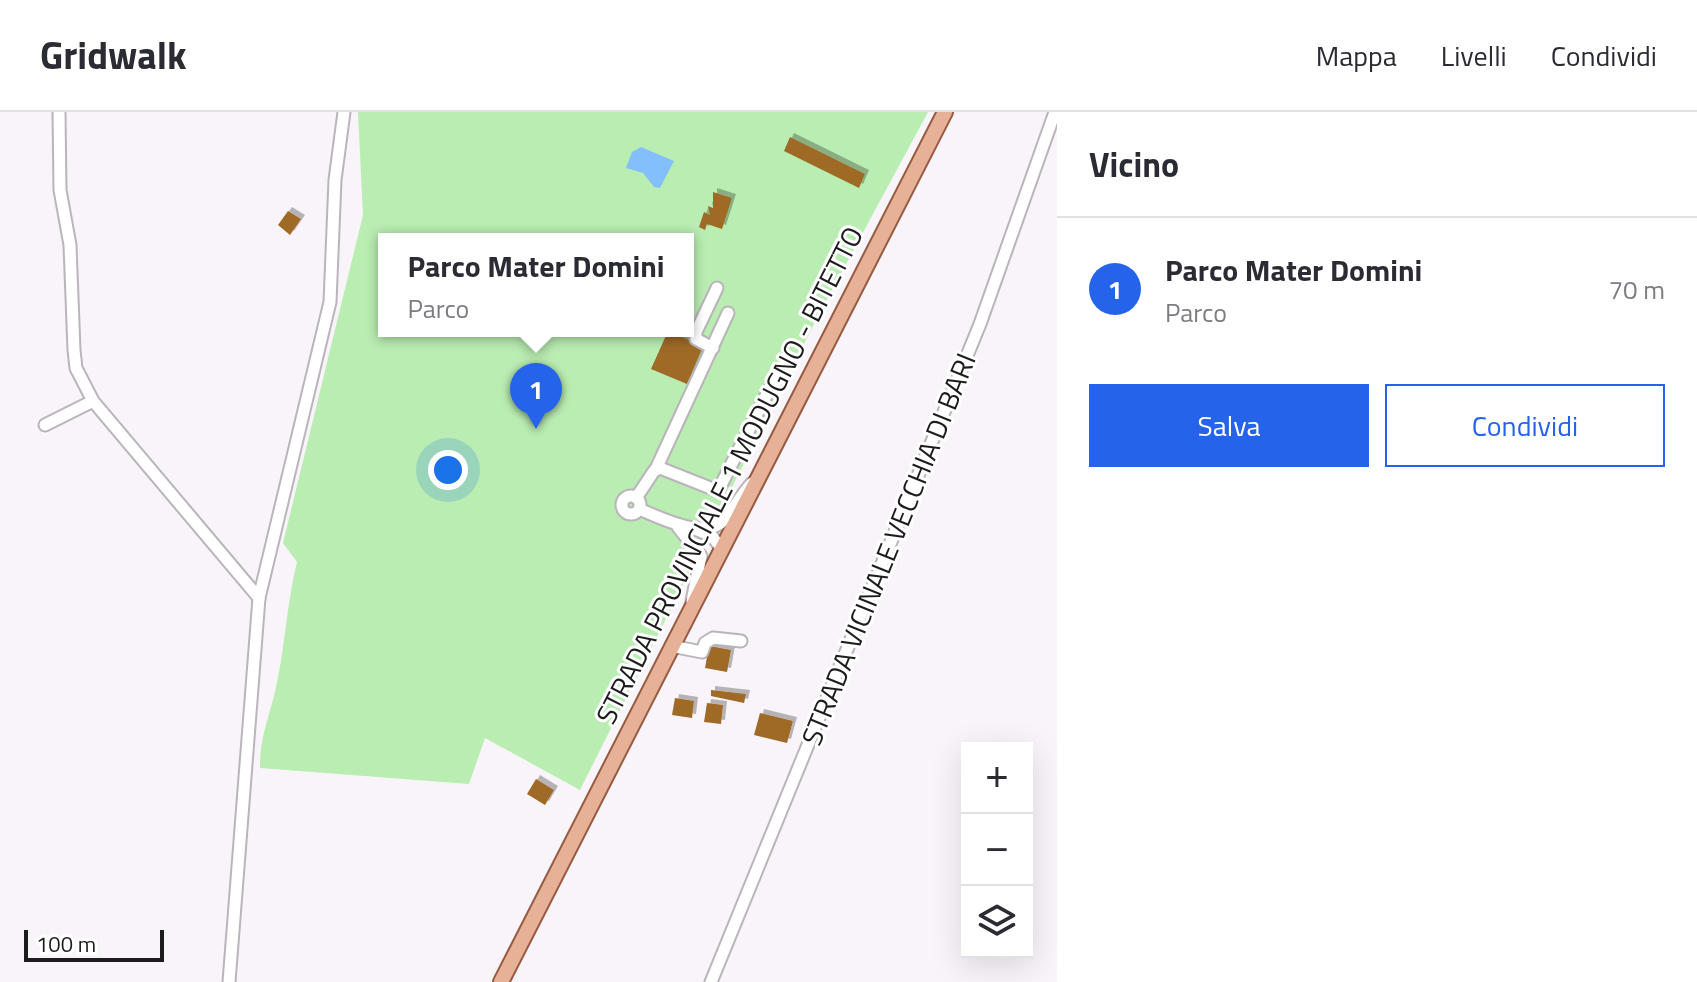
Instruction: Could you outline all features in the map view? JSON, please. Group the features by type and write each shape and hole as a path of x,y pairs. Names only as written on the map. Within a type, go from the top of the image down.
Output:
{"main road":[{"name":"STRADA PROVINCIALE 1 MODUGNO - BITETTO","path":"489,982 501,976 945,112"}],"street":[{"path":"59,112 60,190 70,245 75,359 93,401 259,598"},
{"path":"229,982 259,598 330,302 335,180 344,112"},
{"name":"STRADA VICINALE VECCHIA DI BARI","path":"711,982 980,324 1055,112"},
{"path":"713,348 696,339 696,332 717,288"},
{"path":"721,548 638,503 728,313"},
{"path":"656,469 718,491 777,374"},
{"path":"45,425 93,401"},
{"path":"685,530 724,521 736,500 755,480"},
{"path":"685,530 701,556 691,606"},
{"path":"671,646 702,652 705,643 713,638 741,641"}],"green space":[{"path":"358,112 928,112 818,316 580,790 485,738 469,784 260,768 297,562 283,543 363,215"}],"water":[{"path":"641,147 674,161 660,188 654,187 643,173 626,168 632,152"}],"building":[{"path":"790,137 865,174 859,188 784,151"},
{"path":"713,192 732,198 722,229 707,224 705,230 699,227 704,212 710,215 708,206 713,208"},
{"path":"288,211 301,219 290,235 278,225"},
{"path":"665,337 682,337 703,346 687,384 651,369"},
{"path":"709,646 731,650 727,672 705,668"},
{"path":"711,690 746,694 744,703 711,696"},
{"path":"675,698 694,701 692,718 672,715"},
{"path":"707,703 723,705 721,724 704,722"},
{"path":"760,713 793,721 787,743 754,735"},
{"path":"536,779 554,790 545,805 527,794"}],"place":[{"name":"Parco Mater Domini","path":"536,429"}]}
